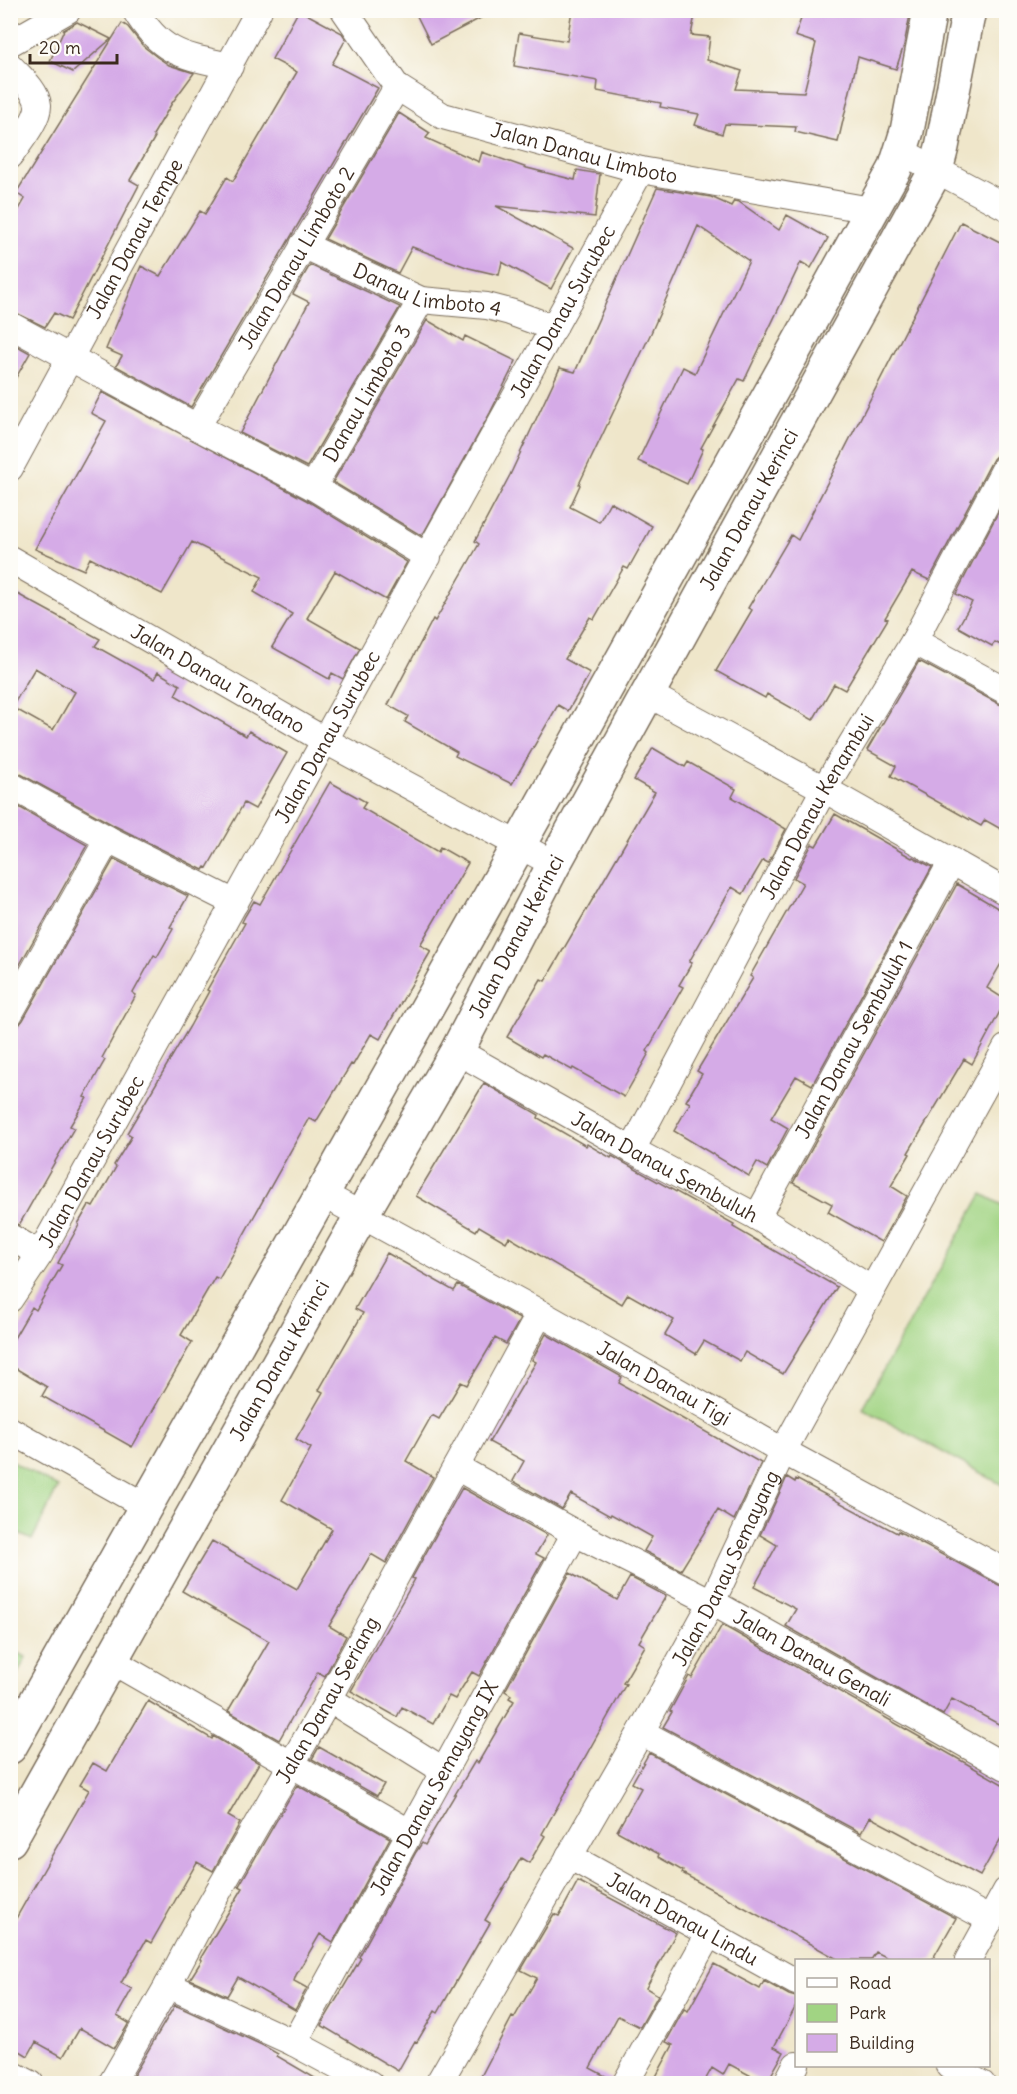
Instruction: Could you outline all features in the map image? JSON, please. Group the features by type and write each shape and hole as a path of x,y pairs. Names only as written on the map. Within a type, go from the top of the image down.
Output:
{"street":[{"path":"14,34 68,10"},
{"path":"135,10 145,27 162,43 183,56 230,66"},
{"name":"Jalan Danau Tempe","path":"10,468 259,10"},
{"name":"Jalan Danau Limboto","path":"344,10 397,87 443,116 641,170 843,207 871,210"},
{"name":"Jalan Danau Kerinci","path":"10,1747 519,845 895,169 902,152 930,10"},
{"name":"Jalan Danau Kerinci","path":"10,1840 361,1216 457,1051 554,864 936,170 969,10"},
{"path":"10,66 33,93 38,104 36,116 10,156"},
{"name":"Jalan Danau Limboto 2","path":"197,427 397,87"},
{"path":"902,152 1006,207"},
{"name":"Jalan Danau Surubec","path":"10,1299 40,1254 641,170"},
{"name":"Danau Limboto 4","path":"303,245 421,300 487,306 554,328"},
{"name":"Danau Limboto 3","path":"313,488 421,300"},
{"path":"10,325 313,488 428,556"},
{"name":"Jalan Danau Kenambui","path":"632,1150 824,789 914,641 1006,466"},
{"name":"Jalan Danau Tondano","path":"10,559 324,741 554,864"},
{"path":"914,641 1006,691"},
{"path":"648,694 824,789 1006,892"},
{"path":"10,785 108,839 235,903"},
{"path":"10,1013 108,839"},
{"name":"Jalan Danau Sembuluh 1","path":"757,1217 952,861"},
{"name":"Jalan Danau Semayang","path":"438,2084 641,1732 712,1602 783,1451 1006,1048"},
{"name":"Jalan Danau Sembuluh","path":"457,1051 632,1150 757,1217 871,1289"},
{"name":"Jalan Danau Tigi","path":"321,1193 540,1313 783,1451 1006,1572"},
{"path":"10,1237 40,1254"},
{"name":"Jalan Danau Seriang","path":"111,2084 329,1699 540,1313"},
{"path":"10,1430 147,1507"},
{"name":"Jalan Danau Genali","path":"456,1467 575,1533 712,1602 1006,1767"},
{"name":"Jalan Danau Semayang IX","path":"294,2043 575,1533"},
{"path":"112,1661 409,1832"},
{"path":"329,1699 443,1770"},
{"path":"641,1732 990,1920"},
{"name":"Jalan Danau Lindu","path":"569,1856 795,1981"},
{"path":"969,1959 1006,1891"},
{"path":"625,2084 709,1934"},
{"path":"168,1985 294,2043 370,2084"},
{"path":"786,2084 795,2067"},
{"path":"951,2067 982,2084"},
{"path":"10,2073 31,2084"}],"green space":[{"path":"982,1194 1006,1207 1006,1487 862,1408"},
{"path":"11,1461 58,1487 32,1540 11,1530"},
{"path":"11,1649 26,1657 11,1686"}],"building":[{"path":"299,10 342,33 346,39 332,64 378,88 191,407 116,366 122,356 106,349 141,266 160,276 200,211 205,214 227,177 233,181 297,72 272,59"},
{"path":"414,10 496,10 431,44"},
{"path":"572,10 696,10 691,35 710,37 707,60 742,71 736,89 804,92 816,43 795,36 804,10 911,10 904,45 896,69 858,57 838,142 795,132 796,127 725,124 722,134 695,125 699,114 660,107 661,103 597,91 598,81 514,66 519,33 567,41"},
{"path":"77,22 111,39 73,72 50,61 64,30"},
{"path":"122,23 143,46 157,57 169,65 194,73 172,103 130,180 139,185 69,320 54,313 45,327 10,310 10,225 25,199 16,193"},
{"path":"399,113 430,133 426,138 479,162 482,152 527,168 575,180 577,170 600,174 595,217 496,206 573,248 551,289 502,262 499,275 469,268 412,247 398,273 325,239"},
{"path":"657,188 711,197 731,206 734,201 739,202 779,230 787,215 828,238 811,268 801,262 744,381 739,379 701,448 703,449 687,484 638,461 683,367 695,373 749,261 698,226 570,507 599,522 610,502 652,526 628,569 624,567 594,619 590,617 565,659 590,673 568,711 558,705 512,784 455,756 457,752 405,722 408,716 388,705 433,619 435,621 479,544 475,541 510,475 560,368 575,372"},
{"path":"961,222 1006,245 1006,451 999,453 993,459 929,580 912,572 885,618 888,619 845,690 834,684 813,720 767,694 765,698 716,671 752,610 748,608 791,535 798,540"},
{"path":"310,265 400,307 307,467 240,433 309,302 293,294"},
{"path":"427,320 463,341 465,336 516,361 422,536 333,482"},
{"path":"10,342 30,353 10,388"},
{"path":"102,392 306,500 407,562 386,600 335,571 307,618 360,648 343,679 332,673 329,679 272,647 292,614 254,592 262,577 192,542 162,594 90,558 84,570 35,549 106,421 91,413"},
{"path":"1006,497 1006,648 995,642 992,646 958,627 972,602 956,594"},
{"path":"10,590 100,639 95,646 154,679 158,672 180,685 175,695 246,736 249,731 287,753 255,809 244,803 207,868 203,870 10,770","holes":["35,668 75,692 53,730 12,707"]},
{"path":"919,661 1006,706 1006,832 985,820 981,826 891,776 896,766 867,750"},
{"path":"653,748 685,767 688,762 736,789 732,797 786,829 768,863 763,860 743,894 732,887 689,962 692,963 679,985 683,987 624,1097 573,1068 572,1070 543,1054 541,1057 507,1037 541,979 545,981 655,792 634,780"},
{"path":"330,782 366,802 362,808 438,852 440,847 468,863 420,945 431,951 380,1039 371,1034 316,1122 309,1118 219,1279 215,1277 181,1335 192,1342 132,1447 42,1396 47,1387 10,1365 10,1345 32,1307 36,1310 62,1265 58,1263 78,1224 89,1205 93,1207 116,1167 114,1165 132,1136 127,1133 190,1026 209,991 207,990 245,923 242,922 245,916 254,901 260,904"},
{"path":"10,802 87,845 10,982"},
{"path":"835,814 932,867 812,1085 796,1076 771,1118 788,1128 767,1168 757,1162 749,1176 674,1131 690,1103 686,1101 702,1074 697,1071 753,978 750,976 803,883 794,878 812,844 816,846"},
{"path":"114,859 188,896 170,927 173,929 157,957 154,955 133,993 136,995 102,1058 105,1060 84,1097 87,1098 70,1126 74,1128 19,1225 10,1222 10,1028 18,1026 23,1020"},
{"path":"957,884 1006,913 1006,955 987,988 1006,1000 972,1064 964,1059 908,1153 910,1154 891,1186 907,1196 881,1242 828,1212 832,1204 793,1183"},
{"path":"484,1083 586,1146 587,1144 611,1158 612,1156 734,1224 733,1227 837,1287 783,1374 745,1352 740,1361 704,1341 696,1354 665,1335 674,1320 628,1294 622,1304 509,1237 506,1242 479,1226 476,1231 416,1196"},
{"path":"387,1253 454,1291 458,1285 520,1319 506,1344 495,1338 467,1385 461,1382 439,1419 432,1415 406,1461 433,1477 386,1563 371,1554 329,1626 346,1636 325,1676 318,1672 279,1740 228,1711 269,1641 182,1591 212,1541 297,1589 332,1529 282,1500 311,1448 296,1439 323,1392 319,1390 363,1313 355,1309"},
{"path":"546,1334 622,1377 619,1383 761,1463 734,1520 718,1510 681,1570 644,1551 652,1537 611,1514 610,1516 571,1494 562,1509 513,1481 524,1461 489,1442 536,1362 532,1360"},
{"path":"787,1477 795,1482 796,1479 897,1533 898,1531 1006,1587 1006,1728 952,1699 943,1715 786,1626 796,1609 754,1587 777,1545 760,1535"},
{"path":"462,1488 547,1535 536,1554 544,1558 479,1676 472,1672 455,1699 449,1696 433,1724 402,1707 397,1717 351,1691 415,1579 412,1578"},
{"path":"570,1573 617,1600 630,1577 666,1596 639,1642 645,1646 623,1683 626,1684 542,1834 545,1836 529,1863 521,1858 485,1920 490,1923 438,2013 435,2011 398,2071 321,2025 361,1958 359,1957 416,1852 422,1843 425,1845 475,1761 478,1763 514,1701 505,1691"},
{"path":"722,1625 1006,1786 1006,1829 980,1876 870,1817 861,1833 663,1727 689,1676 692,1678"},
{"path":"148,1701 212,1739 213,1736 259,1763 228,1816 240,1823 213,1871 197,1862 151,1943 146,1940 121,1983 132,1989 117,2016 129,2023 114,2048 80,2028 63,2057 36,2042 28,2056 10,2045 10,1929 89,1790 80,1785 93,1763 107,1771"},
{"path":"319,1747 384,1784 377,1796 312,1759"},
{"path":"649,1753 956,1918 933,1959 890,1959 876,1952 872,1959 837,1959 682,1873 683,1871 658,1857 659,1854 617,1831 641,1788 632,1783"},
{"path":"297,1785 390,1838 333,1942 320,1934 296,1975 294,1981 307,1988 295,2010 238,1977 227,1996 190,1979 243,1888 239,1886"},
{"path":"578,1881 676,1933 646,1988 658,1995 640,2027 618,2016 590,2068 611,2079 610,2084 477,2084 512,2017 514,2018 537,1978 521,1970 554,1914 559,1916"},
{"path":"714,1964 760,1989 764,1981 795,1997 795,2008 774,2047 784,2052 766,2084 729,2064 723,2075 712,2068 703,2084 652,2084 673,2045 666,2042 684,2009 688,2011"},
{"path":"175,2005 262,2045 325,2084 147,2084 133,2076"}]}
